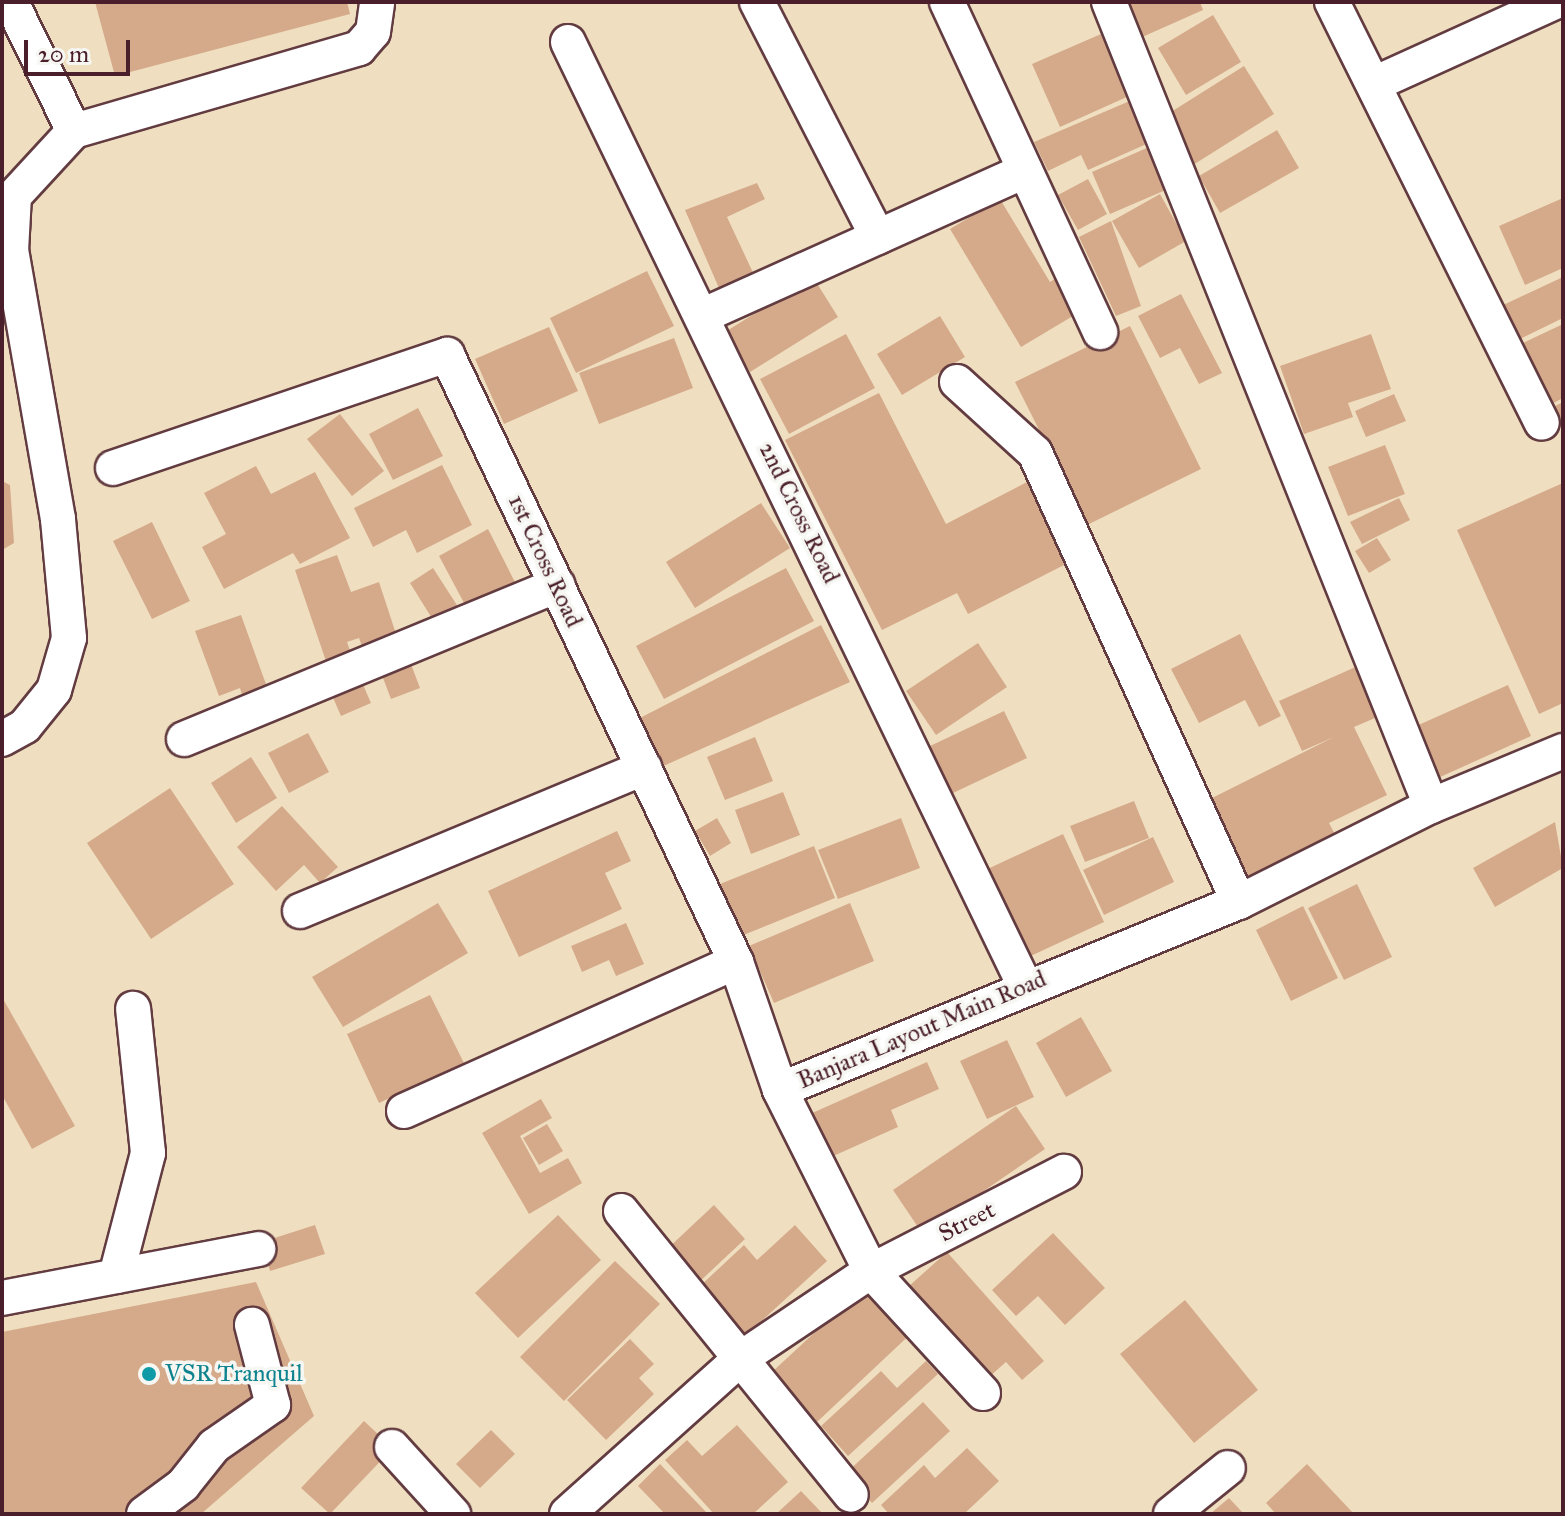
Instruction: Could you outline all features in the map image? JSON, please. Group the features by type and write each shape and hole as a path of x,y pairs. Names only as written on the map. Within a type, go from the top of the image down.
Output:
{"street":[{"path":"11,2 74,131"},
{"path":"2,739 25,726 54,690 69,638 58,519 11,251 14,196 74,131 359,48 373,32 377,2"},
{"path":"757,2 878,237"},
{"path":"947,2 1100,332"},
{"path":"1109,2 1431,806"},
{"path":"1332,2 1542,423"},
{"path":"1374,84 1555,2"},
{"name":"2nd Cross Road","path":"568,42 704,315 1025,986"},
{"path":"704,315 1025,171"},
{"name":"1st Cross Road","path":"113,468 447,355 736,962 780,1090"},
{"path":"957,382 1035,453 1239,902"},
{"path":"184,739 557,585"},
{"name":"Banjara Layout Main Road","path":"983,1393 871,1271 780,1090 1025,986 1239,902 1431,806 1563,751"},
{"path":"300,911 644,768"},
{"path":"404,1111 736,962"},
{"path":"116,1276 148,1153 133,1009"},
{"name":"Street","path":"871,1271 1064,1172"},
{"path":"621,1211 851,1495"},
{"path":"2,1298 258,1249"},
{"path":"567,1514 740,1359 871,1271"},
{"path":"144,1514 183,1485 214,1446 273,1405 252,1325"},
{"path":"392,1447 453,1514"},
{"path":"1171,1514 1228,1468"}],"building":[{"path":"95,2 347,2 350,14 115,76"},
{"path":"1125,2 1200,2 1203,10 1140,38"},
{"path":"1213,15 1241,62 1186,95 1158,48"},
{"path":"1101,34 1129,96 1060,127 1032,64"},
{"path":"1244,66 1274,114 1193,165 1163,117"},
{"path":"1132,100 1151,142 1088,170 1081,155 1048,171 1034,142"},
{"path":"1277,130 1299,168 1220,213 1199,176"},
{"path":"1149,147 1168,189 1110,214 1092,172"},
{"path":"1088,179 1107,214 1078,230 1058,195"},
{"path":"757,183 765,199 727,217 756,279 722,295 685,210"},
{"path":"1160,194 1186,241 1139,268 1112,221"},
{"path":"1563,198 1563,268 1525,285 1499,226"},
{"path":"1000,199 1050,282 1061,275 1083,310 1021,347 950,229"},
{"path":"1111,221 1141,306 1116,316 1079,237"},
{"path":"647,271 674,326 576,373 550,318"},
{"path":"813,277 838,317 750,372 725,332"},
{"path":"1563,277 1563,318 1516,341 1499,307"},
{"path":"1181,294 1222,373 1199,384 1180,348 1160,358 1138,316"},
{"path":"940,316 965,357 902,395 877,354"},
{"path":"1563,324 1563,398 1550,405 1521,344"},
{"path":"1130,326 1201,469 1087,525 1015,382"},
{"path":"549,327 578,391 504,424 475,359"},
{"path":"846,334 875,388 789,434 760,379"},
{"path":"1371,334 1391,389 1348,403 1353,417 1304,434 1280,366"},
{"path":"674,338 693,388 599,424 579,373"},
{"path":"879,393 946,524 1027,482 1068,563 968,614 957,593 882,630 785,440"},
{"path":"1394,394 1406,421 1366,437 1355,411"},
{"path":"1563,402 1563,433 1551,408"},
{"path":"418,408 443,456 393,480 369,434"},
{"path":"340,414 384,471 352,496 307,439"},
{"path":"1385,445 1405,494 1348,516 1328,467"},
{"path":"442,465 472,525 417,553 406,530 373,547 354,508"},
{"path":"256,466 271,494 315,472 350,538 300,564 293,553 224,589 202,547 226,534 204,493"},
{"path":"2,481 10,485 14,543 2,550"},
{"path":"1563,483 1563,703 1539,714 1457,530"},
{"path":"1399,498 1410,520 1362,544 1350,522"},
{"path":"761,503 790,548 695,608 666,562"},
{"path":"152,522 190,601 152,619 113,541"},
{"path":"488,529 521,594 471,616 439,556"},
{"path":"1377,538 1391,560 1369,573 1355,551"},
{"path":"337,555 351,592 379,582 400,646 366,658 359,638 347,642 355,665 330,673 295,570"},
{"path":"433,568 462,613 438,628 410,583"},
{"path":"786,568 814,621 664,699 636,646"},
{"path":"241,615 271,698 246,708 240,688 219,696 195,631"},
{"path":"821,625 850,682 659,768 634,721"},
{"path":"1240,634 1281,716 1259,727 1245,700 1199,723 1171,669"},
{"path":"978,643 1007,687 936,735 906,691"},
{"path":"409,659 420,688 391,699 380,670"},
{"path":"1360,665 1382,715 1354,727 1387,795 1329,823 1339,842 1252,885 1210,799 1334,737 1302,751 1279,701"},
{"path":"361,680 371,703 341,716 331,693"},
{"path":"1508,685 1531,736 1438,778 1414,727"},
{"path":"1004,711 1027,758 951,794 928,747"},
{"path":"308,733 329,772 289,793 268,753"},
{"path":"755,737 773,781 725,800 707,757"},
{"path":"251,757 277,798 236,823 211,783"},
{"path":"170,788 234,884 151,939 87,843"},
{"path":"783,792 800,835 751,854 735,810"},
{"path":"1134,801 1149,838 1085,862 1070,826"},
{"path":"282,806 338,867 320,883 304,865 276,891 237,847"},
{"path":"717,818 731,843 710,856 695,831"},
{"path":"901,818 920,868 838,899 818,850"},
{"path":"1555,822 1563,868 1495,907 1473,868"},
{"path":"617,831 631,861 605,873 622,909 519,957 488,891"},
{"path":"1063,834 1104,922 1022,960 981,872"},
{"path":"1153,837 1174,882 1104,915 1083,870"},
{"path":"814,846 835,898 741,936 720,884"},
{"path":"1357,884 1392,957 1344,980 1308,908"},
{"path":"438,903 468,953 343,1027 312,977"},
{"path":"850,903 874,961 774,1003 749,946"},
{"path":"1303,906 1338,978 1291,1001 1256,930"},
{"path":"626,923 644,964 616,976 609,960 582,972 571,946"},
{"path":"430,995 464,1063 379,1103 347,1034"},
{"path":"2,997 75,1126 32,1149 2,1095"},
{"path":"1081,1017 1112,1071 1066,1097 1036,1043"},
{"path":"1007,1040 1034,1097 987,1119 960,1061"},
{"path":"927,1062 939,1089 891,1110 898,1127 820,1162 801,1118"},
{"path":"541,1099 552,1118 520,1136 540,1173 568,1158 582,1183 529,1214 482,1133"},
{"path":"1016,1106 1045,1149 922,1233 893,1190"},
{"path":"547,1124 563,1151 539,1165 523,1138"},
{"path":"714,1205 745,1239 696,1285 665,1251"},
{"path":"558,1215 601,1260 518,1338 475,1293"},
{"path":"315,1225 325,1254 270,1271 262,1242"},
{"path":"795,1225 827,1261 745,1336 699,1287 744,1245 757,1260"},
{"path":"1053,1233 1105,1288 1065,1325 1038,1296 1016,1316 992,1290"},
{"path":"947,1252 1044,1361 1022,1380 1006,1362 980,1385 899,1295"},
{"path":"615,1261 660,1304 564,1401 520,1357"},
{"path":"871,1280 917,1328 817,1422 771,1373"},
{"name":"VSR Tranquil","path":"256,1282 314,1416 201,1514 2,1514 2,1332"},
{"path":"1185,1300 1258,1390 1194,1443 1120,1354"},
{"path":"630,1339 654,1364 639,1378 654,1394 606,1440 567,1400"},
{"path":"926,1361 938,1374 848,1456 821,1426 881,1371 897,1388"},
{"path":"923,1402 950,1431 872,1503 845,1474"},
{"path":"364,1421 393,1448 330,1514 301,1488"},
{"path":"737,1425 788,1482 753,1514 714,1514 665,1460 687,1440 702,1456"},
{"path":"491,1430 515,1454 480,1488 456,1464"},
{"path":"967,1448 999,1481 964,1514 889,1514 881,1505 924,1465 935,1478"},
{"path":"660,1464 708,1514 665,1514 638,1486"},
{"path":"1307,1464 1354,1514 1276,1514 1266,1503"},
{"path":"801,1491 823,1514 776,1514"},
{"path":"1229,1498 1244,1514 1210,1514"}],"place":[{"name":"VSR Tranquil","path":"149,1374"}]}
